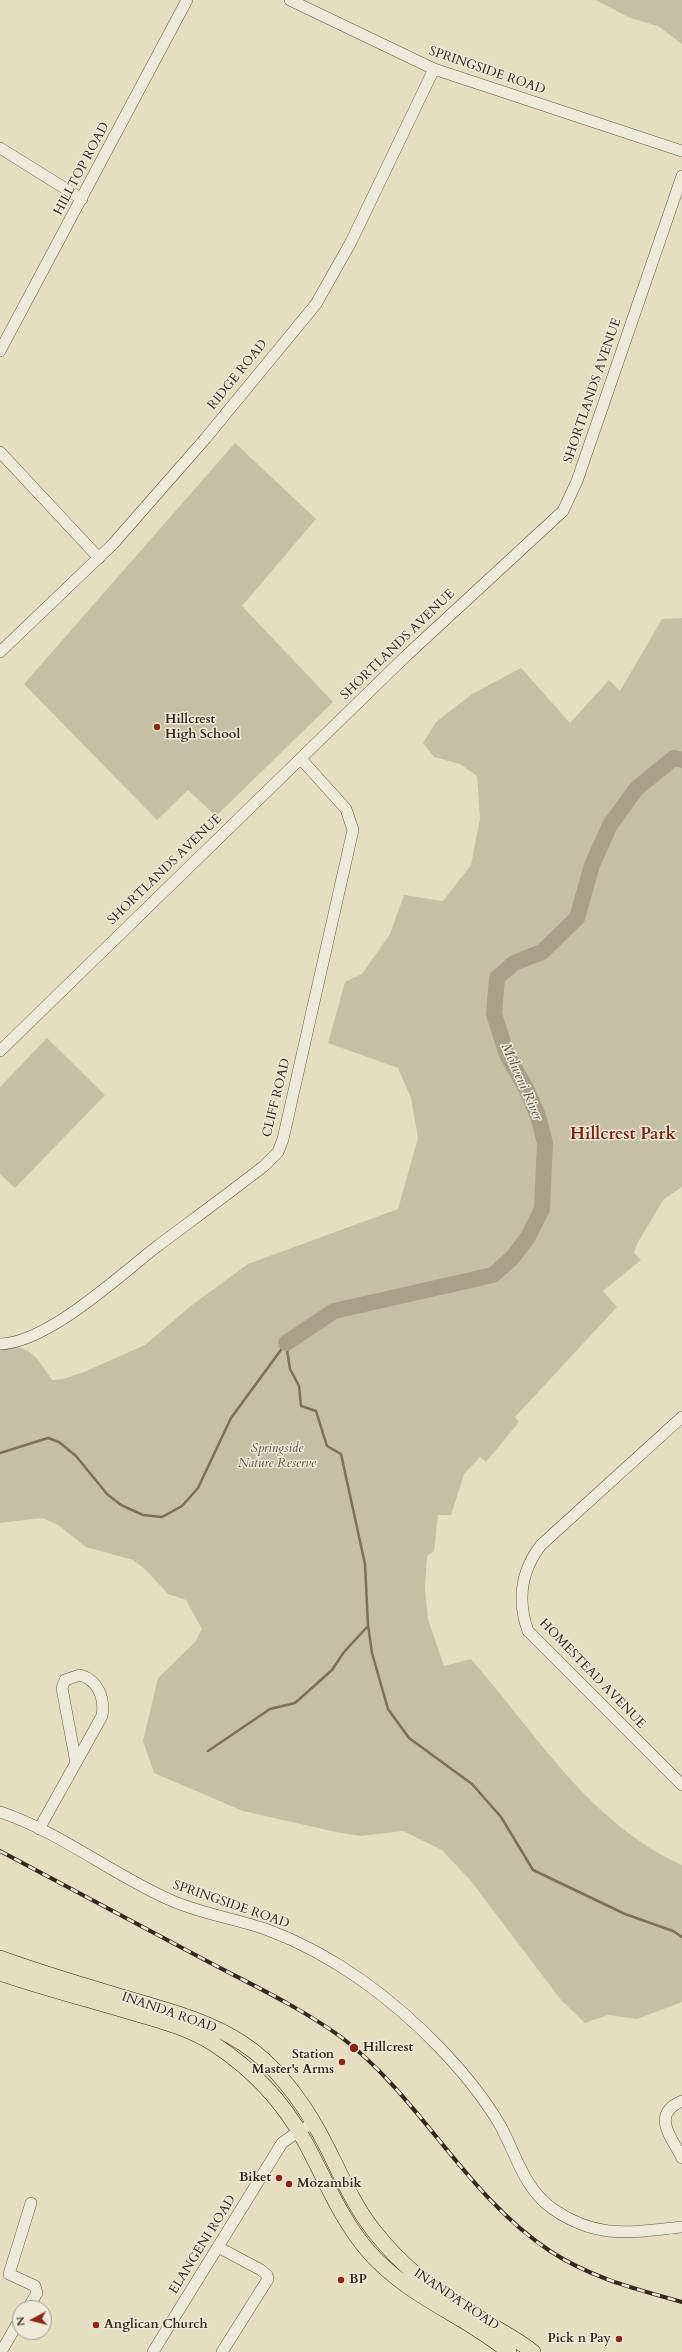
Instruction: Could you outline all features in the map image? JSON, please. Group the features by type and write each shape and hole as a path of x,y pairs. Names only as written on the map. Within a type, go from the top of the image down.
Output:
{"main road":[{"name":"INANDA ROAD","path":"0,1958 189,2017 223,2031 263,2059 285,2084 314,2123 348,2190 374,2231 410,2270 430,2287 533,2352"},
{"name":"INANDA ROAD","path":"0,1973 139,2014 196,2035 242,2064 259,2079 287,2112 299,2131 341,2212 370,2253 421,2297 494,2339 509,2352"}],"street":[{"name":"HILLTOP ROAD","path":"0,351 187,0"},
{"name":"SPRINGSIDE ROAD","path":"290,0 434,69 682,151"},
{"name":"RIDGE ROAD","path":"0,652 71,582 99,558 205,439 316,304 351,242 434,69"},
{"path":"0,148 82,199"},
{"name":"SHORTLANDS AVENUE","path":"0,1051 407,655 563,511 575,486 682,176"},
{"path":"0,452 99,558"},
{"name":"CLIFF ROAD","path":"0,1344 12,1344 26,1339 68,1314 264,1166 278,1152 283,1139 353,830 346,808 301,759"},
{"name":"HOMESTEAD AVENUE","path":"682,1418 541,1545 530,1559 524,1577 521,1595 523,1618 528,1631 682,1785"},
{"path":"39,1829 76,1763 102,1716 102,1697 95,1685 86,1677 80,1675 65,1680 62,1688 76,1763"},
{"name":"SPRINGSIDE ROAD","path":"0,1812 39,1829 170,1900 199,1911 270,1931 304,1946 345,1969 418,2026 461,2070 482,2097 501,2126 526,2178 537,2195 554,2210 586,2226 610,2232 682,2227"},
{"path":"682,2101 669,2110 665,2119 666,2128 682,2158"},
{"name":"ELANGENI ROAD","path":"153,2352 282,2143 314,2123"},
{"path":"31,2203 4,2274 35,2286 37,2293 33,2300"},
{"path":"218,2247 261,2270 267,2274 268,2279 222,2352"},
{"path":"1,2352 12,2333"}],"green space":[{"path":"596,0 682,0 682,44 658,26 630,18"},
{"name":"Hillcrest High School","path":"235,443 316,519 242,606 333,702 216,816 188,790 157,820 24,684"},
{"name":"Springside Nature Reserve","path":"682,618 682,1187 664,1199 638,1242 634,1253 641,1260 603,1291 617,1307 515,1417 519,1422 486,1462 480,1457 464,1474 451,1515 438,1515 434,1551 427,1556 425,1589 428,1619 444,1666 471,1659 566,1774 592,1801 619,1826 649,1847 682,1865 682,2002 637,2019 608,2015 585,2023 561,2000 471,1881 442,1850 403,1831 361,1836 336,1832 243,1811 154,1773 143,1741 158,1678 195,1642 202,1629 186,1600 168,1594 146,1570 133,1560 86,1547 58,1525 42,1518 0,1523 0,1346 11,1346 26,1350 37,1358 52,1380 63,1379 84,1372 145,1345 192,1305 248,1264 398,1209 418,1138 411,1098 398,1068 328,1043 345,982 362,974 390,934 404,895 443,901 471,865 480,819 477,776 460,764 434,757 423,743 436,722 472,694 521,668 570,723 609,680 620,691 662,619"},
{"path":"47,1038 105,1095 15,1188 0,1174 0,1087"}],"waterway":[{"name":"Molweni River","path":"286,1343 334,1311 493,1275 513,1257 528,1237 542,1209 545,1143 538,1116 526,1088 507,1055 494,1014 497,978 514,963 542,952 577,918 592,865 610,825 637,788 674,758 682,760"},
{"path":"286,1343 290,1369 299,1386 301,1406 316,1411 327,1446 341,1454 365,1564 368,1625 372,1653 388,1709 409,1738 472,1784 501,1817 533,1870 625,1914 673,1931 682,1937"},
{"path":"0,1453 48,1438 59,1442 76,1456 107,1494 121,1505 143,1515 162,1517 182,1506 198,1488 231,1418 286,1343"},
{"path":"208,1751 270,1709 295,1703 332,1670 344,1652 368,1626"}],"railway":[{"path":"0,1851 274,1996 325,2026 370,2061 396,2088 468,2175 493,2203 520,2229 550,2251 581,2269 614,2282 682,2302"}],"place":[{"name":"Hillcrest High School","path":"157,727"},
{"name":"Hillcrest","path":"354,2048"},
{"name":"Station Master's Arms","path":"342,2062"},
{"name":"Biket","path":"279,2178"},
{"name":"Mozambik","path":"289,2184"},
{"name":"BP","path":"341,2280"},
{"name":"Anglican Church","path":"96,2325"},
{"name":"Pick n Pay","path":"619,2339"}],"district":[{"name":"Hillcrest Park","path":"623,1135"}]}
